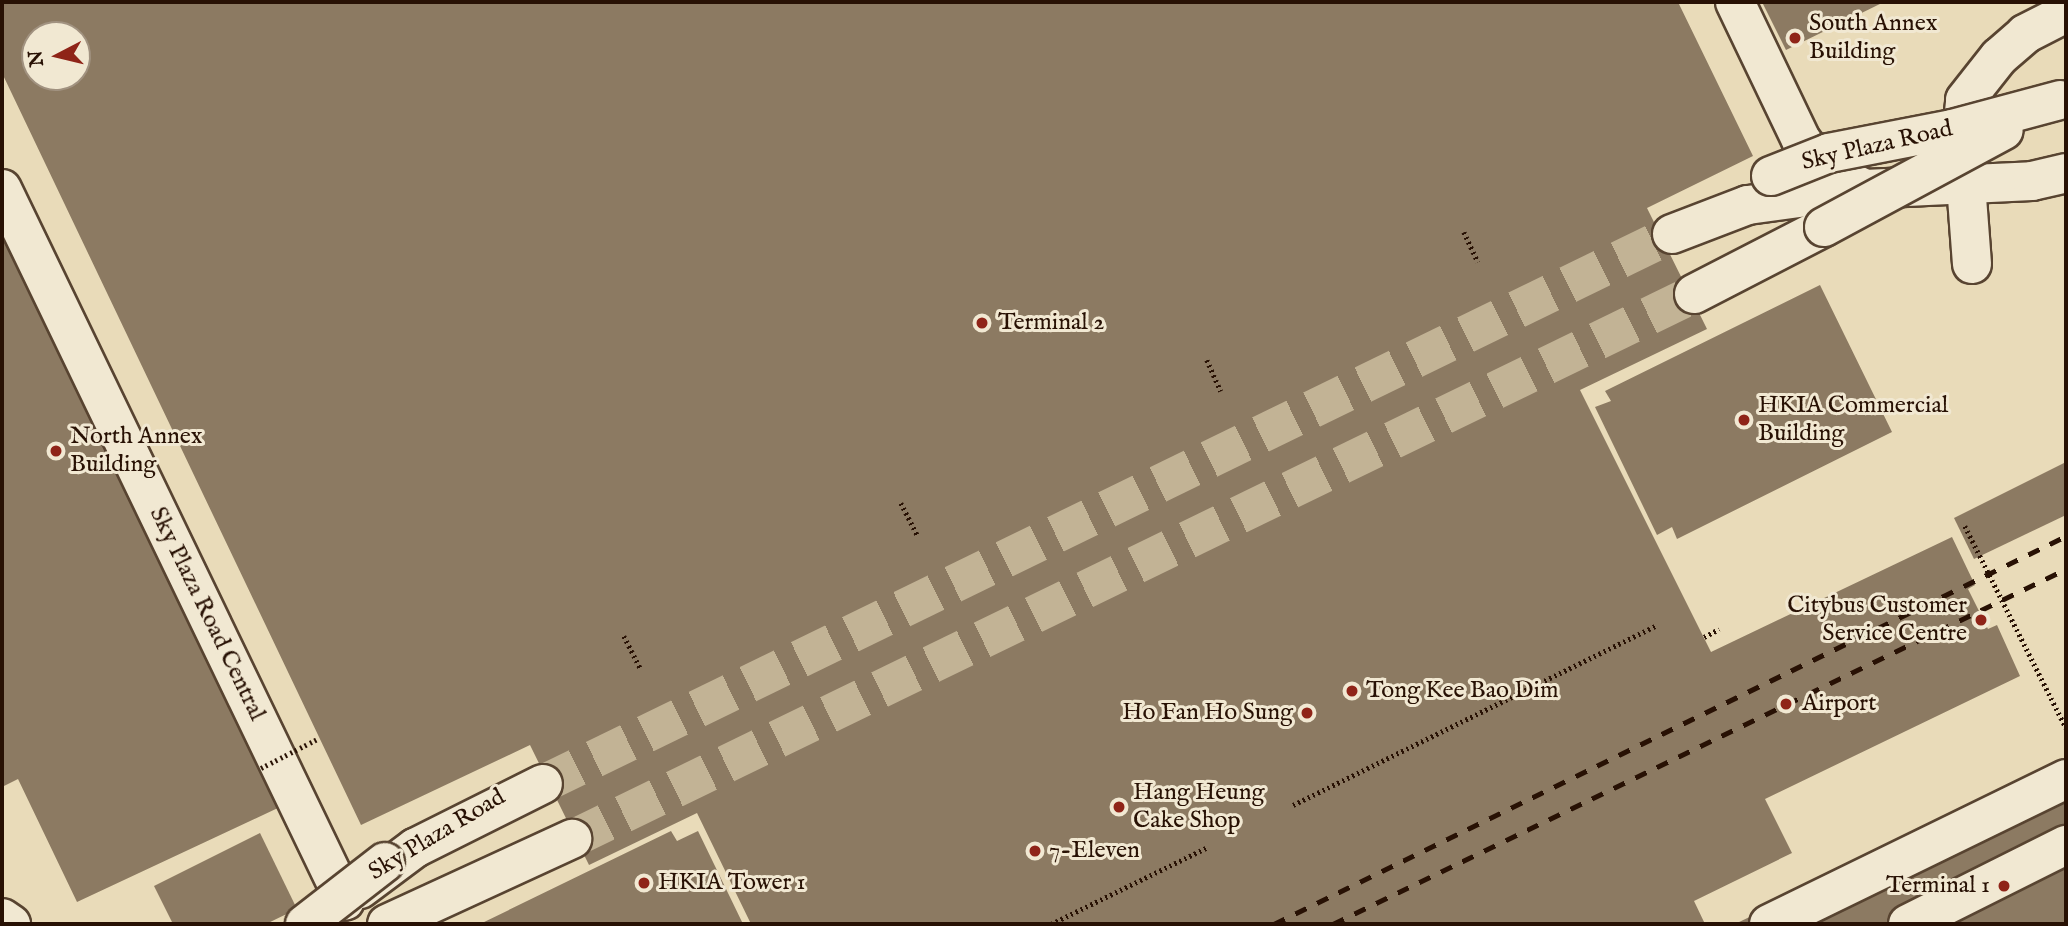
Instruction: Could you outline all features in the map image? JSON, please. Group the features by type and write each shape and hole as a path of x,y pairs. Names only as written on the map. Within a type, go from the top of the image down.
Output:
{"street":[{"path":"1735,2 1801,140 1823,168 1865,189 1968,186 2066,173"},
{"path":"1972,264 1965,100 1999,57 2025,34 2066,13"},
{"name":"Sky Plaza Road","path":"1865,189 1748,205 1668,232 1799,163 2063,99"},
{"name":"Sky Plaza Road","path":"1694,293 2063,99"},
{"name":"Sky Plaza Road Central","path":"2,189 337,913"},
{"path":"1769,924 2066,779"},
{"name":"Sky Plaza Road","path":"304,924 421,839 541,780 415,848 337,913"},
{"path":"380,924 411,901 561,836 387,924"},
{"path":"1908,924 2066,845"},
{"path":"2,918 10,924"}],"path":[{"path":"1464,232 1478,262"},
{"path":"1207,360 1221,391"},
{"path":"901,503 917,535"},
{"path":"1965,526 2066,728"},
{"path":"1293,806 1655,626"},
{"path":"1704,637 1719,629"},
{"path":"624,636 640,669"},
{"path":"261,768 319,738"},
{"path":"1051,924 1206,848"}],"building":[{"path":"2,2 1678,2 1753,156 1647,208 1707,329 1580,390 1711,652 1952,537 1975,585 1968,589 1988,629 1997,625 2020,676 1765,799 1792,853 1694,901 1705,924 751,924 697,813 589,865 530,745 361,825 2,73"},
{"name":"South Annex Building","path":"1762,2 1884,2 1786,50"},
{"name":"North Annex Building","path":"2,228 280,807 77,902 18,779 2,787"},
{"name":"HKIA Commercial Building","path":"1820,285 1892,432 1677,539 1672,527 1657,535 1595,407 1611,401 1605,391"},
{"path":"2066,462 2066,515 1974,559 1954,518"},
{"path":"2066,764 2066,924 1735,924"},
{"name":"HKIA Tower 1","path":"671,831 677,841 698,831 743,924 480,924"},
{"path":"260,833 297,909 266,924 173,924 154,886"}],"tunnel":[{"path":"543,784 1672,234"},
{"path":"572,839 1694,294"}],"railway":[{"path":"1274,924 2066,536"},
{"path":"1333,924 2066,569"}],"place":[{"name":"South Annex Building","path":"1795,38"},
{"name":"Terminal 2","path":"982,323"},
{"name":"HKIA Commercial Building","path":"1744,420"},
{"name":"North Annex Building","path":"56,451"},
{"name":"Citybus Customer Service Centre","path":"1981,620"},
{"name":"Tong Kee Bao Dim","path":"1352,691"},
{"name":"Airport","path":"1786,704"},
{"name":"Ho Fan Ho Sung","path":"1307,713"},
{"name":"Hang Heung Cake Shop","path":"1119,807"},
{"name":"7-Eleven","path":"1035,851"},
{"name":"HKIA Tower 1","path":"644,883"},
{"name":"Terminal 1","path":"2004,886"}]}
